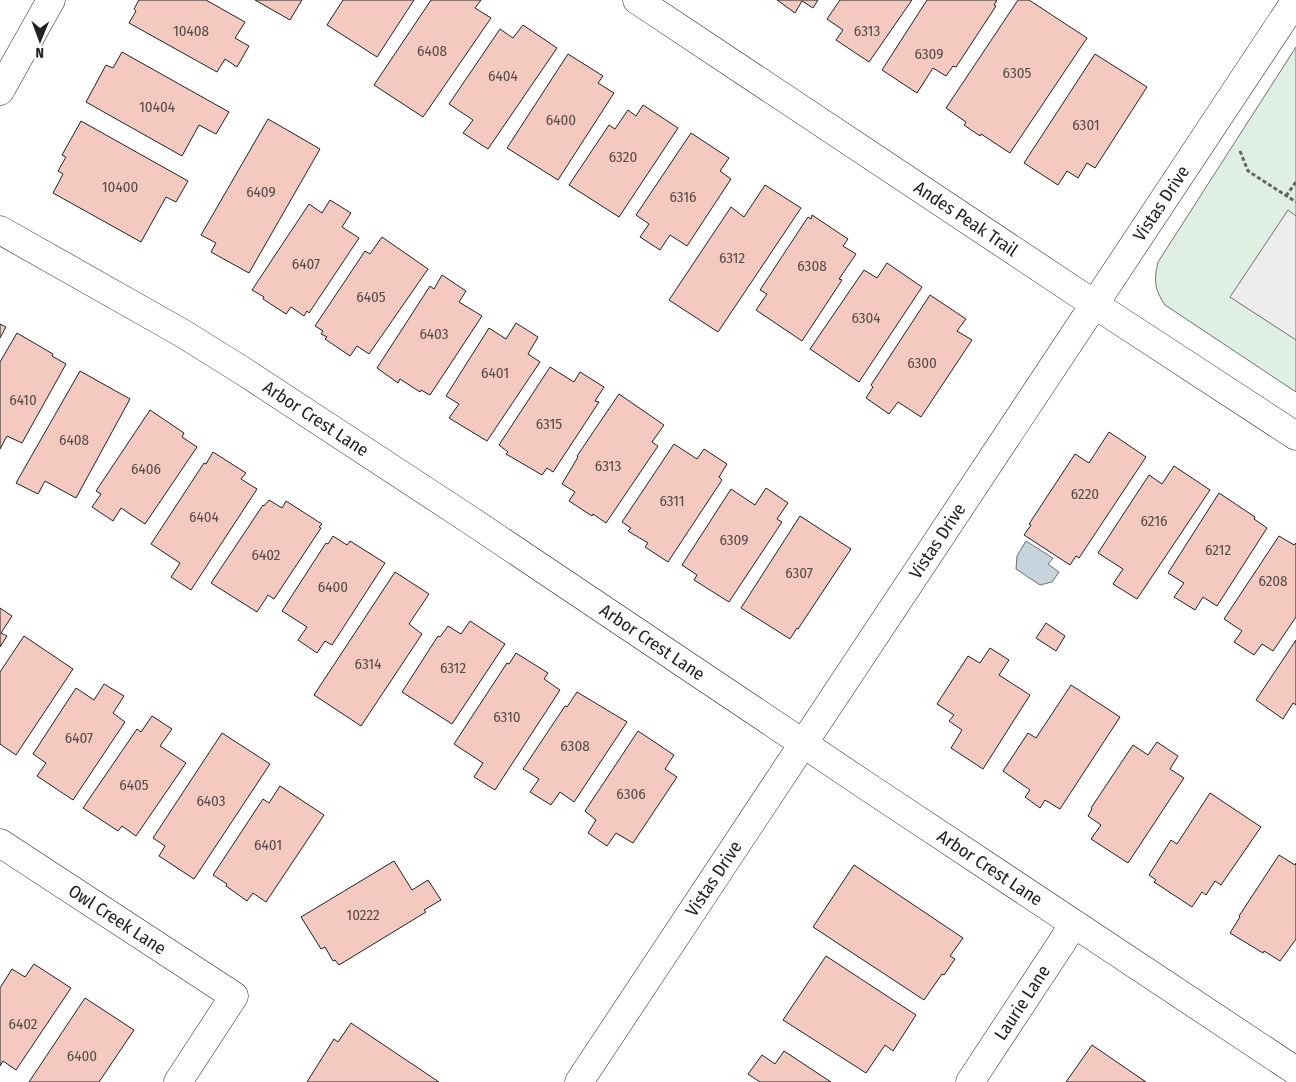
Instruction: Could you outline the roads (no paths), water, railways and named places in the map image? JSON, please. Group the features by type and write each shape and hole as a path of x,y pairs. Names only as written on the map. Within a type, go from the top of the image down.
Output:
{"street":[{"path":"0,91 51,0"},
{"name":"Andes Peak Trail","path":"637,0 1296,436"},
{"name":"Vistas Drive","path":"579,1082 1296,0"},
{"name":"Arbor Crest Lane","path":"0,230 182,333 243,371 1296,1070"},
{"name":"Owl Creek Lane","path":"0,843 234,996 178,1082"},
{"name":"Laurie Lane","path":"970,1082 1074,924"}]}
